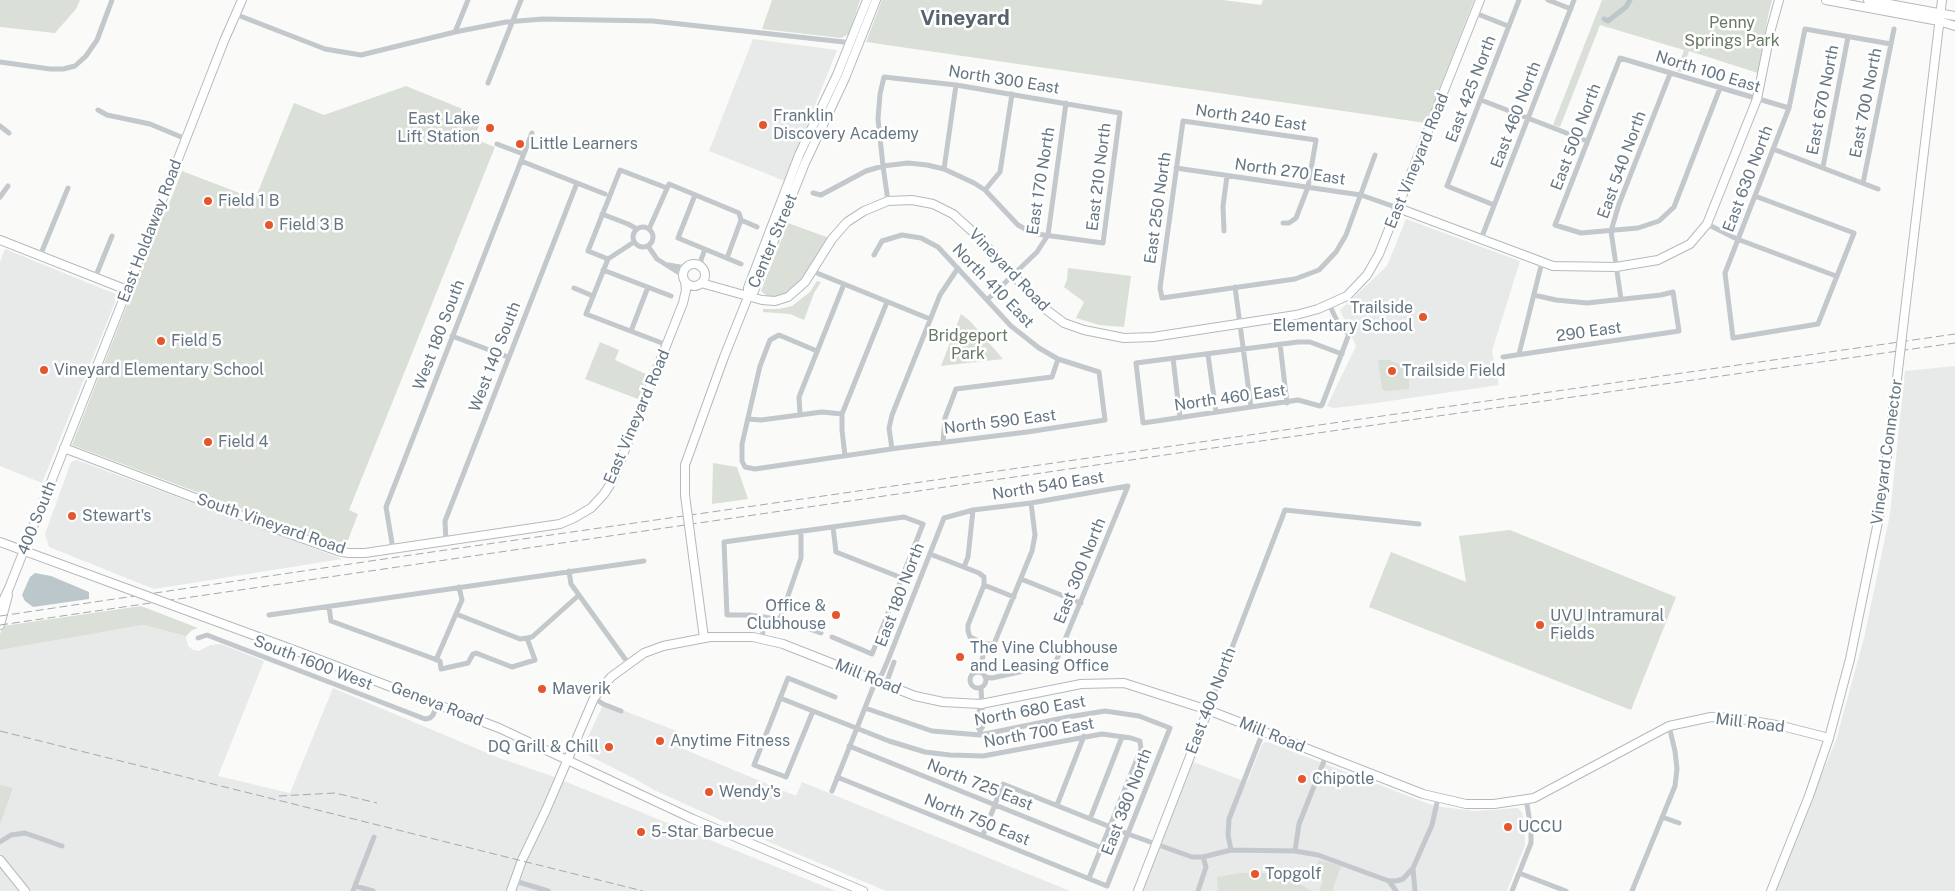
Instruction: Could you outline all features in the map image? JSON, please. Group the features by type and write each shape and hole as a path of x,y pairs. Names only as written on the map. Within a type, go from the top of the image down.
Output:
{"main road":[{"path":"235,14 242,0"},
{"name":"Center Street","path":"748,297 754,291 809,154 845,78 867,0"},
{"name":"Center Street","path":"704,638 685,495 685,465 687,457 748,297 748,288 799,156 876,0"},
{"name":"East Vineyard Road","path":"1329,304 1347,296 1367,275 1380,254 1480,0"},
{"path":"1398,208 1553,266 1616,267 1658,260 1690,244 1707,224 1757,99 1771,29 1779,0"},
{"path":"1826,0 1940,17 1955,16"},
{"path":"1868,0 1940,17 1955,26"},
{"name":"Vineyard Connector","path":"1771,891 1808,796 1828,738 1850,659 1879,517 1898,379 1942,0"},
{"name":"East Holdaway Road","path":"64,448 235,14"},
{"path":"820,130 818,125 828,104 826,100"},
{"path":"799,156 809,154"},
{"name":"Vineyard Road","path":"748,297 775,301 788,297 797,290 812,271 832,239 847,222 864,211 888,200 912,200 933,204 953,214 973,232 1044,308 1064,323 1104,335 1124,338 1153,337 1296,315 1329,304"},
{"path":"0,240 127,290"},
{"path":"701,266 713,280 741,291 748,297 700,284 691,285 685,275 701,266"},
{"name":"East Vineyard Road","path":"574,518 597,501 613,480 683,303 690,291 700,284 701,266"},
{"name":"East Vineyard Road","path":"683,303 685,275"},
{"name":"South Vineyard Road","path":"64,448 338,551 365,553 560,524 574,518"},
{"name":"400 South","path":"0,607 64,448"},
{"name":"Geneva Road","path":"0,542 499,728 693,819 863,891"},
{"name":"400 South","path":"0,625 7,604 9,588"},
{"name":"Mill Road","path":"511,891 594,698 611,677 644,653 663,646 704,638 762,639 784,644 915,696 943,702 981,704 1081,684 1124,683 1208,710 1423,794 1466,804 1494,804 1534,798 1669,726 1711,717 1736,718 1782,726 1828,738"},
{"name":"East 400 North","path":"1138,891 1208,710"},
{"path":"0,860 25,891"}],"street":[{"path":"0,62 50,69 63,69 75,66 86,56 97,40 112,0"},
{"path":"455,32 468,0"},
{"path":"488,83 521,0"},
{"name":"East 425 North","path":"1494,205 1447,186 1519,0"},
{"path":"1548,0 1571,9"},
{"name":"East 460 North","path":"1480,239 1574,0"},
{"path":"1475,13 1508,26"},
{"path":"235,14 325,49 361,55 455,32 512,22 543,19 653,21 854,44"},
{"name":"East 700 North","path":"1863,183 1894,28"},
{"name":"East 630 North","path":"1836,276 1818,324 1733,338 1725,273 1788,108 1805,29 1848,36"},
{"path":"1848,36 1891,44"},
{"name":"East 670 North","path":"1823,167 1848,36"},
{"name":"North 100 East","path":"1620,58 1788,108"},
{"name":"East 500 North","path":"1611,230 1580,233 1555,225 1620,58"},
{"name":"East 540 North","path":"1621,299 1611,230 1619,204 1670,74"},
{"name":"North 300 East","path":"883,166 878,118 884,77 956,85 1120,113"},
{"path":"944,169 956,85"},
{"path":"1611,230 1638,228 1659,221 1674,207 1720,88"},
{"path":"985,190 1000,172 1012,94"},
{"path":"1481,100 1587,141"},
{"name":"East 170 North","path":"988,299 1038,252 1048,235 1066,103"},
{"path":"98,110 108,115 150,124 186,139"},
{"name":"East 210 North","path":"1048,235 1103,243 1120,113"},
{"name":"North 240 East","path":"1183,121 1316,140 1308,187"},
{"name":"East 250 North","path":"1183,121 1160,288 1162,298 1235,286"},
{"path":"0,126 10,133"},
{"name":"West 180 South","path":"393,549 386,507 532,133"},
{"path":"497,144 523,154"},
{"path":"1773,150 1878,189"},
{"path":"1251,407 1235,286 1295,279 1319,270 1336,252 1346,235 1375,155"},
{"path":"521,161 605,194"},
{"path":"813,193 821,195 866,171 883,166 908,163 944,169 958,174 985,190 1018,224 1032,232 1048,235"},
{"path":"883,166 888,200"},
{"name":"North 270 East","path":"1176,168 1361,195 1398,208"},
{"path":"608,259 588,251 620,170 695,194 736,210 741,220 726,258"},
{"path":"1224,231 1223,206 1227,176"},
{"name":"West 140 South","path":"446,541 446,521 577,183"},
{"path":"0,197 8,186"},
{"path":"648,246 653,238 649,229 668,186"},
{"path":"1283,223 1289,223 1296,218 1308,187"},
{"path":"40,256 68,188"},
{"path":"695,194 678,238 741,264"},
{"path":"1707,224 1738,239 1836,276 1854,233 1755,196"},
{"path":"602,214 637,229"},
{"path":"741,220 757,227"},
{"path":"648,246 640,246 634,242 633,234 642,227 649,229"},
{"name":"North 410 East","path":"874,255 882,241 902,235 921,238 938,247 1012,326 1039,348 1058,359 1100,372 1106,420"},
{"path":"95,278 112,236"},
{"path":"634,242 608,259 586,314 667,345"},
{"path":"648,246 657,259 685,275"},
{"path":"701,266 705,249"},
{"path":"1519,354 1542,262"},
{"path":"895,448 889,428 892,415 940,295 958,268"},
{"path":"603,270 671,296"},
{"path":"812,271 930,319"},
{"path":"800,414 799,397 844,284"},
{"path":"631,331 648,287"},
{"path":"574,288 593,296"},
{"name":"290 East","path":"1503,357 1679,331 1673,292 1621,299"},
{"path":"1534,295 1556,300 1587,302 1621,299"},
{"path":"845,456 842,414 887,302"},
{"path":"1180,418 1173,358 1243,348 1310,342 1342,354 1349,334 1340,328 1329,304"},
{"path":"817,351 779,335 770,340 760,366 748,419 761,420 822,412 842,414"},
{"path":"452,336 508,357"},
{"path":"1280,344 1287,402"},
{"path":"1208,354 1216,412"},
{"name":"North 460 East","path":"1173,358 1136,363 1144,423 1298,400 1320,406 1342,354"},
{"path":"943,442 945,418 956,389 1052,377 1058,359"},
{"name":"North 590 East","path":"748,419 742,444 742,461 745,467 755,469 1106,420"},
{"name":"North 540 East","path":"973,510 1031,503 1128,486"},
{"name":"East 300 North","path":"985,677 992,678 1056,664 1128,486"},
{"path":"930,554 984,576 984,585 968,625 968,632 970,637 985,644 994,644 1032,551 1034,535 1031,503"},
{"path":"964,567 968,557 973,510"},
{"name":"East 180 North","path":"832,791 876,680 882,674 887,664 944,518 973,510"},
{"name":"East 400 North","path":"1208,710 1285,510 1420,524"},
{"path":"821,633 780,619 727,615 724,542 904,517 923,524 872,654 832,637"},
{"path":"833,527 836,552 902,578"},
{"path":"780,619 801,558 801,531"},
{"path":"270,615 644,561"},
{"path":"569,571 571,584 628,663"},
{"path":"1021,578 1081,603"},
{"path":"984,585 1014,597"},
{"path":"436,660 462,600 459,587"},
{"path":"456,614 520,639 527,638 532,636 579,595"},
{"path":"329,606 331,621 440,661 441,669 468,663 473,654 476,653 512,667 535,660 527,638"},
{"path":"762,639 765,617"},
{"name":"South 1600 West","path":"198,638 207,635 425,719 433,715 438,704"},
{"path":"980,672 985,644"},
{"name":"East 180 North","path":"886,684 894,662"},
{"path":"980,672 985,677 986,682 981,688 981,704"},
{"path":"980,672 972,674 970,682 975,688 981,688"},
{"path":"813,711 786,777 754,764 788,678 835,697"},
{"path":"594,698 603,704 621,711"},
{"name":"North 700 East","path":"780,698 889,741 925,752 950,755 983,756 1102,734 1140,741 1141,749 1110,827"},
{"name":"North 680 East","path":"865,708 932,731 980,735 1068,716 1105,711 1139,716 1170,728"},
{"path":"1632,891 1675,786 1677,769 1669,726"},
{"name":"East 380 North","path":"1108,886 1170,728"},
{"path":"1231,850 1228,835 1229,818 1262,732"},
{"path":"1057,805 1084,736"},
{"path":"1090,819 1122,737"},
{"name":"North 725 East","path":"849,746 1102,848"},
{"path":"1295,851 1299,824 1326,756"},
{"name":"North 750 East","path":"837,777 1108,886"},
{"path":"983,835 1003,784 1128,834 1192,857 1203,857 1231,850 1295,851 1318,855 1389,881 1409,879 1421,891"},
{"path":"1396,891 1397,885 1413,868 1432,825 1438,798"},
{"path":"1512,891 1531,843 1531,828 1526,799"},
{"path":"1662,817 1679,823"},
{"path":"1089,878 1110,827"},
{"path":"0,842 12,835 25,833 62,846"},
{"path":"373,891 354,889 374,836"},
{"path":"1198,891 1206,867 1203,857"},
{"path":"1413,868 1415,887"},
{"path":"1519,873 1566,891"},
{"path":"515,880 548,891"},
{"path":"1389,881 1396,891"}],"shaded area":[{"name":"Franklin Discovery Academy","path":"753,39 837,50 785,181 709,151"},
{"name":"Trailside Elementary School","path":"1406,219 1520,261 1492,351 1499,385 1376,403 1334,408 1327,406 1356,346 1340,310 1387,266"},
{"name":"Vineyard Elementary School","path":"5,249 118,295 42,483 0,466 0,262"},
{"path":"1955,366 1955,891 1774,891 1836,740 1864,638 1890,514 1905,371"},
{"path":"77,460 342,559 154,589 49,547 45,534 71,462"},
{"path":"35,573 51,576 89,592 89,599 33,607 25,601 22,595 30,577"},
{"path":"143,625 186,636 188,646 193,650 199,651 210,645 221,644 264,661 218,776 290,793 333,688 499,758 549,775 836,891 0,891 0,650"},
{"path":"604,703 679,732 674,745 796,796 802,782 1070,891 886,891 776,845 654,790 586,754 583,749 584,745"},
{"path":"1265,742 1429,804 1475,811 1518,808 1522,813 1525,824 1525,845 1507,891 1142,891 1193,762 1247,782 1262,745"}],"green space":[{"path":"0,0 80,0 76,9 55,33 0,27"},
{"path":"772,0 860,0 849,34 841,38 762,29"},
{"path":"882,0 1223,0 1261,5 1263,0 1474,0 1426,123 866,42"},
{"name":"Penny Springs Park","path":"1602,0 1772,0 1758,73 1689,51 1682,72 1677,71 1684,50 1600,25 1560,127 1553,125"},
{"path":"406,86 482,117 474,139 495,147 349,510 358,514 345,548 72,445 164,211 169,204 182,171 255,199 294,103 324,115"},
{"path":"788,223 832,239 812,271 788,297 769,298 761,291"},
{"path":"1068,268 1131,276 1124,327 1099,325 1076,318 1084,302 1064,287"},
{"path":"817,281 821,282 814,293 804,320 790,314 763,312 763,309 779,309 792,306 810,292"},
{"name":"Bridgeport Park","path":"961,314 970,321 1003,359 941,366"},
{"path":"600,342 619,350 615,360 648,375 638,399 585,379"},
{"name":"Trailside Field","path":"1378,360 1389,360 1401,365 1409,376 1409,389 1385,391 1382,389"},
{"path":"713,463 737,467 748,499 712,504"},
{"name":"UVU Intramural Fields","path":"1510,530 1676,597 1631,710 1369,607 1391,552 1466,582 1459,536"},
{"path":"141,606 198,628 192,630 186,636 143,625 0,650 0,634 3,626"},
{"path":"0,785 13,788 0,824"},
{"path":"1319,860 1341,866 1332,891 1319,891 1323,881 1313,878"},
{"name":"Topgolf","path":"1240,873 1266,873 1297,882 1311,891 1218,891 1217,877"}],"waterway":[{"path":"1604,19 1608,21 1626,7 1630,0"}],"railway":[{"path":"0,616 411,555 1955,334"},
{"path":"0,625 1254,442 1955,343"},
{"path":"0,731 643,891"},
{"path":"279,796 335,793 377,803"}],"place":[{"name":"Franklin Discovery Academy","path":"763,125"},
{"name":"East Lake Lift Station","path":"490,128"},
{"name":"Little Learners","path":"520,144"},
{"name":"Field 1 B","path":"208,201"},
{"name":"Field 3 B","path":"269,225"},
{"name":"Trailside Elementary School","path":"1423,317"},
{"name":"Field 5","path":"161,341"},
{"name":"Vineyard Elementary School","path":"44,370"},
{"name":"Trailside Field","path":"1392,371"},
{"name":"Field 4","path":"208,442"},
{"name":"Stewart's","path":"72,516"},
{"name":"Office & Clubhouse","path":"836,615"},
{"name":"UVU Intramural Fields","path":"1540,625"},
{"name":"The Vine Clubhouse and Leasing Office","path":"960,657"},
{"name":"Maverik","path":"542,689"},
{"name":"Anytime Fitness","path":"660,741"},
{"name":"DQ Grill & Chill","path":"609,747"},
{"name":"Chipotle","path":"1302,779"},
{"name":"Wendy's","path":"709,792"},
{"name":"UCCU","path":"1508,827"},
{"name":"5-Star Barbecue","path":"641,832"},
{"name":"Topgolf","path":"1255,874"}],"district":[{"name":"Vineyard","path":"965,19"}]}
